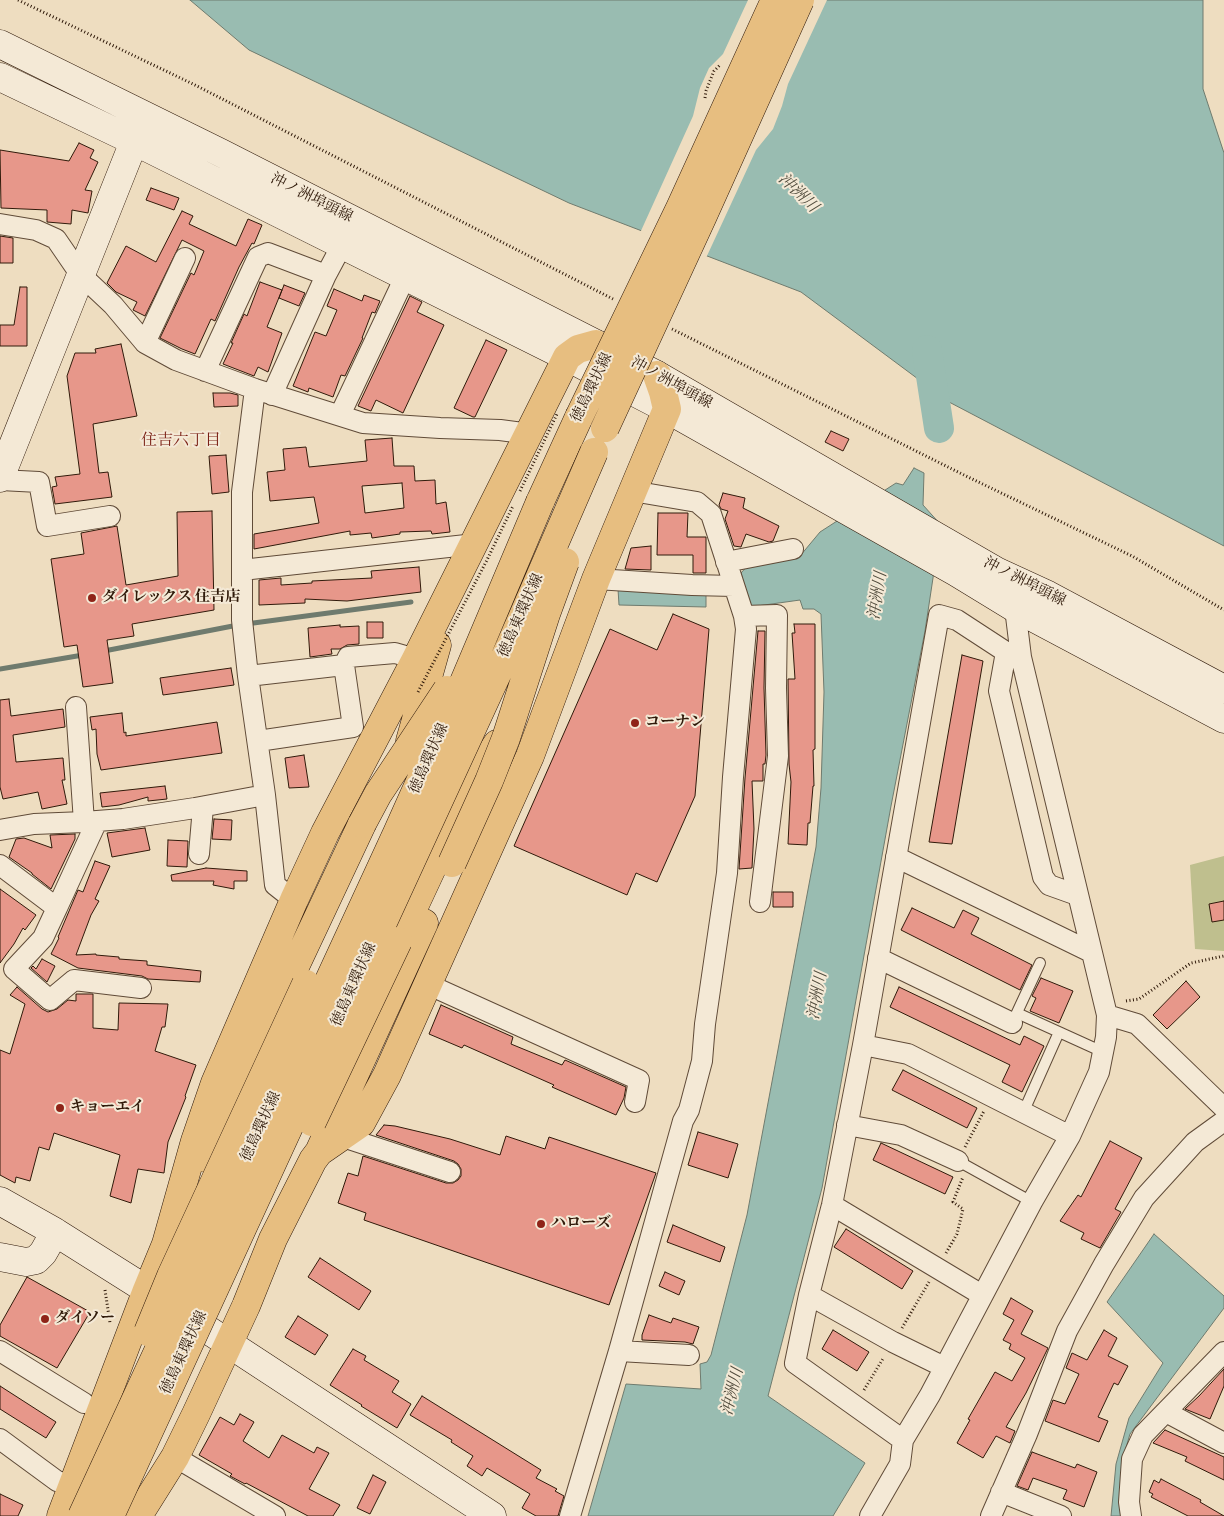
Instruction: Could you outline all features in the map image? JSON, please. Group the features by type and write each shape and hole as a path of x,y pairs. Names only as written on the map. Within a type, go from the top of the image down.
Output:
{"main road":[{"name":"徳島環状線","path":"81,1516 397,833 453,708 540,502 680,208 775,0"},
{"name":"徳島環状線","path":"599,440 800,0"},
{"name":"沖ノ洲埠頭線","path":"0,44 221,152 657,375 851,500"},
{"name":"沖ノ洲埠頭線","path":"0,77 134,141 851,500 958,560 1015,608 1224,720"},
{"path":"0,479 144,115"},
{"name":"徳島環状線","path":"567,357 578,349 596,344"},
{"path":"81,1516 112,1425 171,1276 340,913 400,770 414,730 443,624 475,544 496,497 530,434 567,357"},
{"path":"156,1414 308,1132 473,780 574,627 667,409 664,392 657,375"},
{"path":"138,1516 175,1457 246,1306 273,1239 313,1160 319,1152 489,780 506,738 546,614 575,536 599,440"},
{"name":"徳島東環状線","path":"110,1516 510,646 599,440"},
{"path":"61,1516 166,1244 362,824 378,794 455,679 490,618 540,502"},
{"path":"166,1244 195,1140 215,1083 294,900 325,832 475,544"},
{"name":"沖ノ洲埠頭線","path":"958,560 998,572 1048,594 1224,689"},
{"path":"319,1152 361,1124 387,1074 530,756 594,583"},
{"path":"0,1202 55,1232 147,1290 492,1516"},
{"path":"0,1257 26,1262 36,1260 43,1253 55,1232"}],"street":[{"path":"0,224 36,230 56,239 80,274 114,305 145,343 176,360 264,392 362,423 500,430 530,434"},
{"path":"294,900 275,885 265,795 248,676 242,625 242,492 264,392 342,245"},
{"path":"205,371 258,257 268,253 326,274"},
{"path":"145,343 185,258"},
{"path":"340,416 405,277"},
{"path":"0,479 39,482 47,526 110,516"},
{"path":"570,1516 619,1351 683,1121 689,1110 702,1061 705,1024 727,873 746,629 744,616 710,514 697,502 632,491"},
{"path":"242,570 475,544"},
{"path":"726,562 793,549"},
{"path":"870,1516 900,1464 903,1440 1032,1202 1070,1136 1092,1088 1106,1037 1105,1010 1022,657 1015,608 998,572"},
{"path":"594,583 734,586"},
{"path":"1015,608 1036,597 1048,594"},
{"path":"744,616 777,615 776,688 778,756 760,902"},
{"path":"903,1440 795,1363 809,1295 832,1205 863,1045 939,616 957,620 1006,652 999,691 1043,877 1049,885 1077,895"},
{"path":"258,741 353,727 344,665 348,657 395,653 416,659"},
{"path":"248,676 344,665"},
{"path":"76,707 90,821 57,908 43,938 14,969 50,1000 74,980 141,988"},
{"path":"0,830 34,824 124,819 265,795"},
{"path":"199,854 203,807"},
{"path":"896,857 1091,952"},
{"path":"0,865 57,908"},
{"path":"878,958 1014,1018"},
{"path":"426,984 639,1080 635,1102"},
{"path":"1105,1010 1137,1024 1224,1108"},
{"path":"863,1045 908,1054 1070,1136"},
{"path":"991,1516 1027,1434 1067,1331 1104,1264 1144,1198 1195,1142 1224,1121"},
{"path":"847,1125 901,1135 963,1164"},
{"path":"343,1137 450,1172"},
{"path":"832,1205 982,1296"},
{"path":"809,1295 893,1342 944,1367"},
{"path":"0,1351 84,1403"},
{"path":"619,1351 689,1355"},
{"path":"1131,1516 1128,1502 1132,1459 1143,1434 1224,1352"},
{"path":"1166,1412 1224,1443"},
{"path":"0,1439 57,1481 72,1486"},
{"path":"175,1457 275,1516"},
{"path":"1001,1492 1061,1516"}],"lane":[{"path":"1040,963 1014,1018 1059,1032 1103,1052"},
{"path":"1023,1112 1059,1032"},
{"path":"963,1164 1032,1202"}],"path":[{"path":"1105,1010 1139,999 1191,963 1224,956"},
{"path":"854,1405 958,1234 963,1209 953,1202 963,1164 992,1097"}],"green space":[{"path":"1224,856 1224,951 1195,949 1190,865"}],"water":[{"path":"190,0 1203,0 1203,89 1224,153 1224,546 949,402 801,292 569,203 249,50"},
{"path":"914,468 924,473 923,505 941,525 925,631 891,806 822,1188 768,1396 865,1463 833,1516 588,1516 626,1384 701,1389 700,1364 707,1362 711,1355 747,1215 816,847 821,788 824,692 821,614 814,609 803,609 800,600 750,607 741,573 750,563 800,556 820,532 896,483 903,485"},
{"path":"618,589 706,592 706,607 619,605"},
{"path":"1154,1234 1224,1296 1224,1308 1130,1434 1122,1461 1125,1516 1111,1516 1116,1464 1129,1418 1163,1363 1107,1302"}],"pier":[{"path":"748,0 827,0 788,84 773,129 756,150 706,258 640,233 693,116 700,88 709,68 723,54"}],"building":[{"path":"79,143 94,150 90,158 98,162 85,190 92,191 88,213 72,210 71,224 47,222 47,210 1,208 0,150 69,161"},
{"path":"151,188 179,198 174,210 146,200"},
{"path":"182,211 193,216 189,224 236,246 248,219 262,225 254,244 252,243 239,267 215,321 211,319 195,354 160,338 191,273 194,275 204,251 182,240 145,316 133,310 137,302 116,292 107,283 126,246 156,262"},
{"path":"0,236 13,238 13,263 0,263"},
{"path":"260,282 282,290 267,327 282,333 268,372 258,367 254,376 223,364 244,314 247,316"},
{"path":"284,285 305,293 299,306 279,298"},
{"path":"20,287 27,287 27,346 0,346 0,325 14,325"},
{"path":"334,289 362,301 364,295 380,301 375,313 372,312 363,338 345,376 341,375 333,397 309,388 308,392 293,386 315,332 326,336 337,310 327,306"},
{"path":"410,296 422,302 417,312 444,325 403,413 376,400 371,411 358,406"},
{"path":"486,340 507,350 475,417 473,417 454,408"},
{"path":"121,344 137,416 93,424 99,473 108,472 112,497 55,504 52,487 57,486 55,477 80,474 67,376 75,353 96,353 95,349"},
{"path":"213,393 238,395 238,406 214,407"},
{"path":"831,431 849,439 843,451 825,442"},
{"path":"392,438 394,466 414,466 415,481 435,480 436,504 446,502 450,532 432,534 431,531 400,532 400,534 372,538 371,533 350,535 350,531 254,549 254,534 319,523 314,497 270,501 267,472 285,470 283,449 306,447 309,467 367,461 365,440","holes":["402,483 404,508 365,513 362,486"]},
{"path":"226,455 229,492 212,494 209,456"},
{"path":"723,493 745,498 743,508 779,526 773,541 769,542 746,534 741,547 734,546 725,519 728,511 721,509 719,505"},
{"path":"212,511 214,610 132,624 134,636 107,640 113,683 83,687 77,645 64,647 51,559 84,554 81,533 117,526 126,585 178,576 177,512"},
{"path":"658,513 688,513 687,537 706,537 706,573 693,573 693,555 657,555"},
{"path":"651,546 651,570 625,569 631,548"},
{"path":"419,567 421,592 347,601 305,599 305,603 259,605 259,580 281,578 281,585 312,583 312,581 372,578 371,571"},
{"name":"コーナン","path":"673,614 709,629 695,796 657,882 636,873 627,895 514,846 610,629 657,650"},
{"path":"367,622 383,622 383,638 367,638"},
{"path":"794,624 815,624 814,786 810,823 808,823 807,845 788,844 791,782 788,679 795,679 792,633 795,633"},
{"path":"340,625 340,627 359,626 359,644 347,645 340,649 331,649 332,654 310,657 308,628"},
{"path":"758,631 765,631 766,755 765,764 763,764 763,781 752,781 754,829 752,868 739,869 745,778"},
{"path":"962,655 983,661 952,844 929,842"},
{"path":"231,668 234,685 163,695 160,678"},
{"path":"9,699 11,716 63,709 65,727 13,735 16,762 63,758 65,780 62,780 67,804 42,809 38,792 3,799 0,787 0,700"},
{"path":"122,713 126,736 217,722 222,753 101,770 97,754 96,729 92,730 90,717"},
{"path":"304,755 309,787 289,788 285,758"},
{"path":"165,786 167,799 148,801 148,797 119,805 102,807 100,793"},
{"path":"214,819 232,820 231,840 212,839"},
{"path":"145,828 150,850 112,857 107,833"},
{"path":"75,834 75,839 51,889 9,857 16,839 24,838 52,848 50,835"},
{"path":"168,840 188,841 187,867 167,866"},
{"path":"95,861 110,866 95,899 99,901 91,915 76,955 96,954 119,957 119,959 147,961 147,965 201,971 200,982 148,979 142,976 78,968 51,954 78,890 83,892"},
{"path":"206,868 247,871 247,881 234,881 234,889 213,885 214,881 172,881 171,875"},
{"path":"0,889 36,915 25,930 23,928 0,963"},
{"path":"773,892 793,892 793,907 773,907"},
{"path":"1224,901 1224,920 1212,922 1209,904"},
{"path":"912,908 954,928 963,910 979,918 971,934 1032,965 1020,990 901,930"},
{"path":"42,959 55,966 47,982 31,968 33,966 36,969"},
{"path":"1041,978 1073,991 1059,1023 1030,1011 1036,998 1032,996"},
{"path":"1186,981 1200,997 1167,1029 1153,1015"},
{"name":"キョーエイ","path":"17,987 48,1012 57,1009 68,1000 76,1001 76,994 93,994 93,1028 118,1030 119,1003 168,1004 165,1027 162,1027 155,1051 196,1065 186,1097 168,1142 164,1173 138,1169 131,1203 110,1196 120,1155 54,1133 49,1150 39,1147 30,1181 16,1177 15,1183 0,1175 0,1050 10,1054 25,1004 10,995"},
{"path":"899,987 1020,1045 1024,1036 1044,1046 1022,1092 1002,1082 1010,1065 890,1007"},
{"path":"441,1005 513,1037 511,1044 562,1065 565,1060 626,1087 624,1098 616,1115 464,1045 462,1048 429,1034"},
{"path":"903,1070 977,1108 967,1128 892,1090"},
{"path":"384,1125 450,1139 500,1155 506,1136 545,1149 549,1137 656,1173 609,1305 364,1220 366,1213 338,1203 348,1173 358,1176 363,1156 446,1183 453,1183 461,1176 461,1169 454,1161 376,1135"},
{"path":"698,1132 738,1144 728,1178 688,1165"},
{"path":"1110,1141 1142,1158 1115,1209 1121,1212 1100,1248 1081,1239 1084,1233 1060,1221 1078,1195 1081,1197"},
{"path":"881,1143 953,1177 945,1194 873,1160"},
{"path":"673,1225 725,1247 720,1262 667,1242"},
{"path":"846,1229 913,1271 902,1289 834,1247"},
{"path":"320,1258 371,1291 359,1310 308,1277"},
{"path":"665,1272 685,1281 679,1295 659,1286"},
{"name":"ダイソー","path":"27,1277 90,1312 57,1368 0,1336 0,1325"},
{"path":"1011,1298 1033,1311 1021,1334 1048,1348 1026,1393 1006,1427 1015,1431 1010,1443 996,1436 983,1458 957,1443 970,1420 968,1419 995,1372 1012,1381 1025,1358 1009,1349 1011,1344 1003,1340 1014,1320 1003,1314"},
{"path":"649,1315 671,1323 673,1318 699,1327 693,1344 642,1340"},
{"path":"298,1316 328,1335 315,1355 285,1337"},
{"path":"833,1330 869,1352 857,1371 822,1349"},
{"path":"1104,1330 1117,1338 1108,1356 1128,1366 1118,1385 1114,1383 1098,1417 1108,1421 1099,1442 1045,1421 1053,1400 1065,1404 1079,1374 1066,1368 1072,1353 1087,1360"},
{"path":"353,1349 366,1356 364,1360 399,1381 392,1392 411,1404 397,1428 330,1385"},
{"path":"1224,1369 1224,1386 1210,1419 1185,1409 1199,1396"},
{"path":"0,1386 56,1422 46,1438 0,1409"},
{"path":"422,1396 541,1470 536,1478 557,1489 555,1491 564,1496 558,1516 536,1516 522,1508 530,1494 487,1468 482,1476 467,1466 473,1456 451,1442 452,1440 410,1415"},
{"path":"240,1414 254,1422 243,1441 269,1458 282,1435 314,1453 317,1447 329,1453 309,1489 340,1505 333,1516 308,1516 230,1476 232,1474 199,1455 220,1417 234,1425"},
{"path":"1165,1430 1224,1457 1224,1480 1185,1461 1187,1457 1153,1443"},
{"path":"1032,1452 1075,1468 1077,1464 1097,1472 1084,1507 1063,1499 1067,1490 1033,1478 1028,1490 1017,1486"},
{"path":"373,1475 386,1482 370,1514 357,1508"},
{"path":"1161,1479 1201,1500 1200,1502 1224,1516 1188,1516 1151,1497 1153,1494 1149,1492 1154,1480 1159,1483"},
{"path":"0,1494 23,1505 18,1516 0,1516"}],"waterway":[{"name":"沖洲川","path":"927,350 939,428"},
{"path":"246,624 411,602"},
{"path":"104,651 238,625"},
{"path":"0,669 83,655"}],"place":[{"name":"ダイレックス 住吉店","path":"92,598"},
{"name":"コーナン","path":"635,723"},
{"name":"キョーエイ","path":"60,1108"},
{"name":"ハローズ","path":"541,1224"},
{"name":"ダイソー","path":"45,1319"}],"district":[{"name":"住吉六丁目","path":"181,442"}]}
